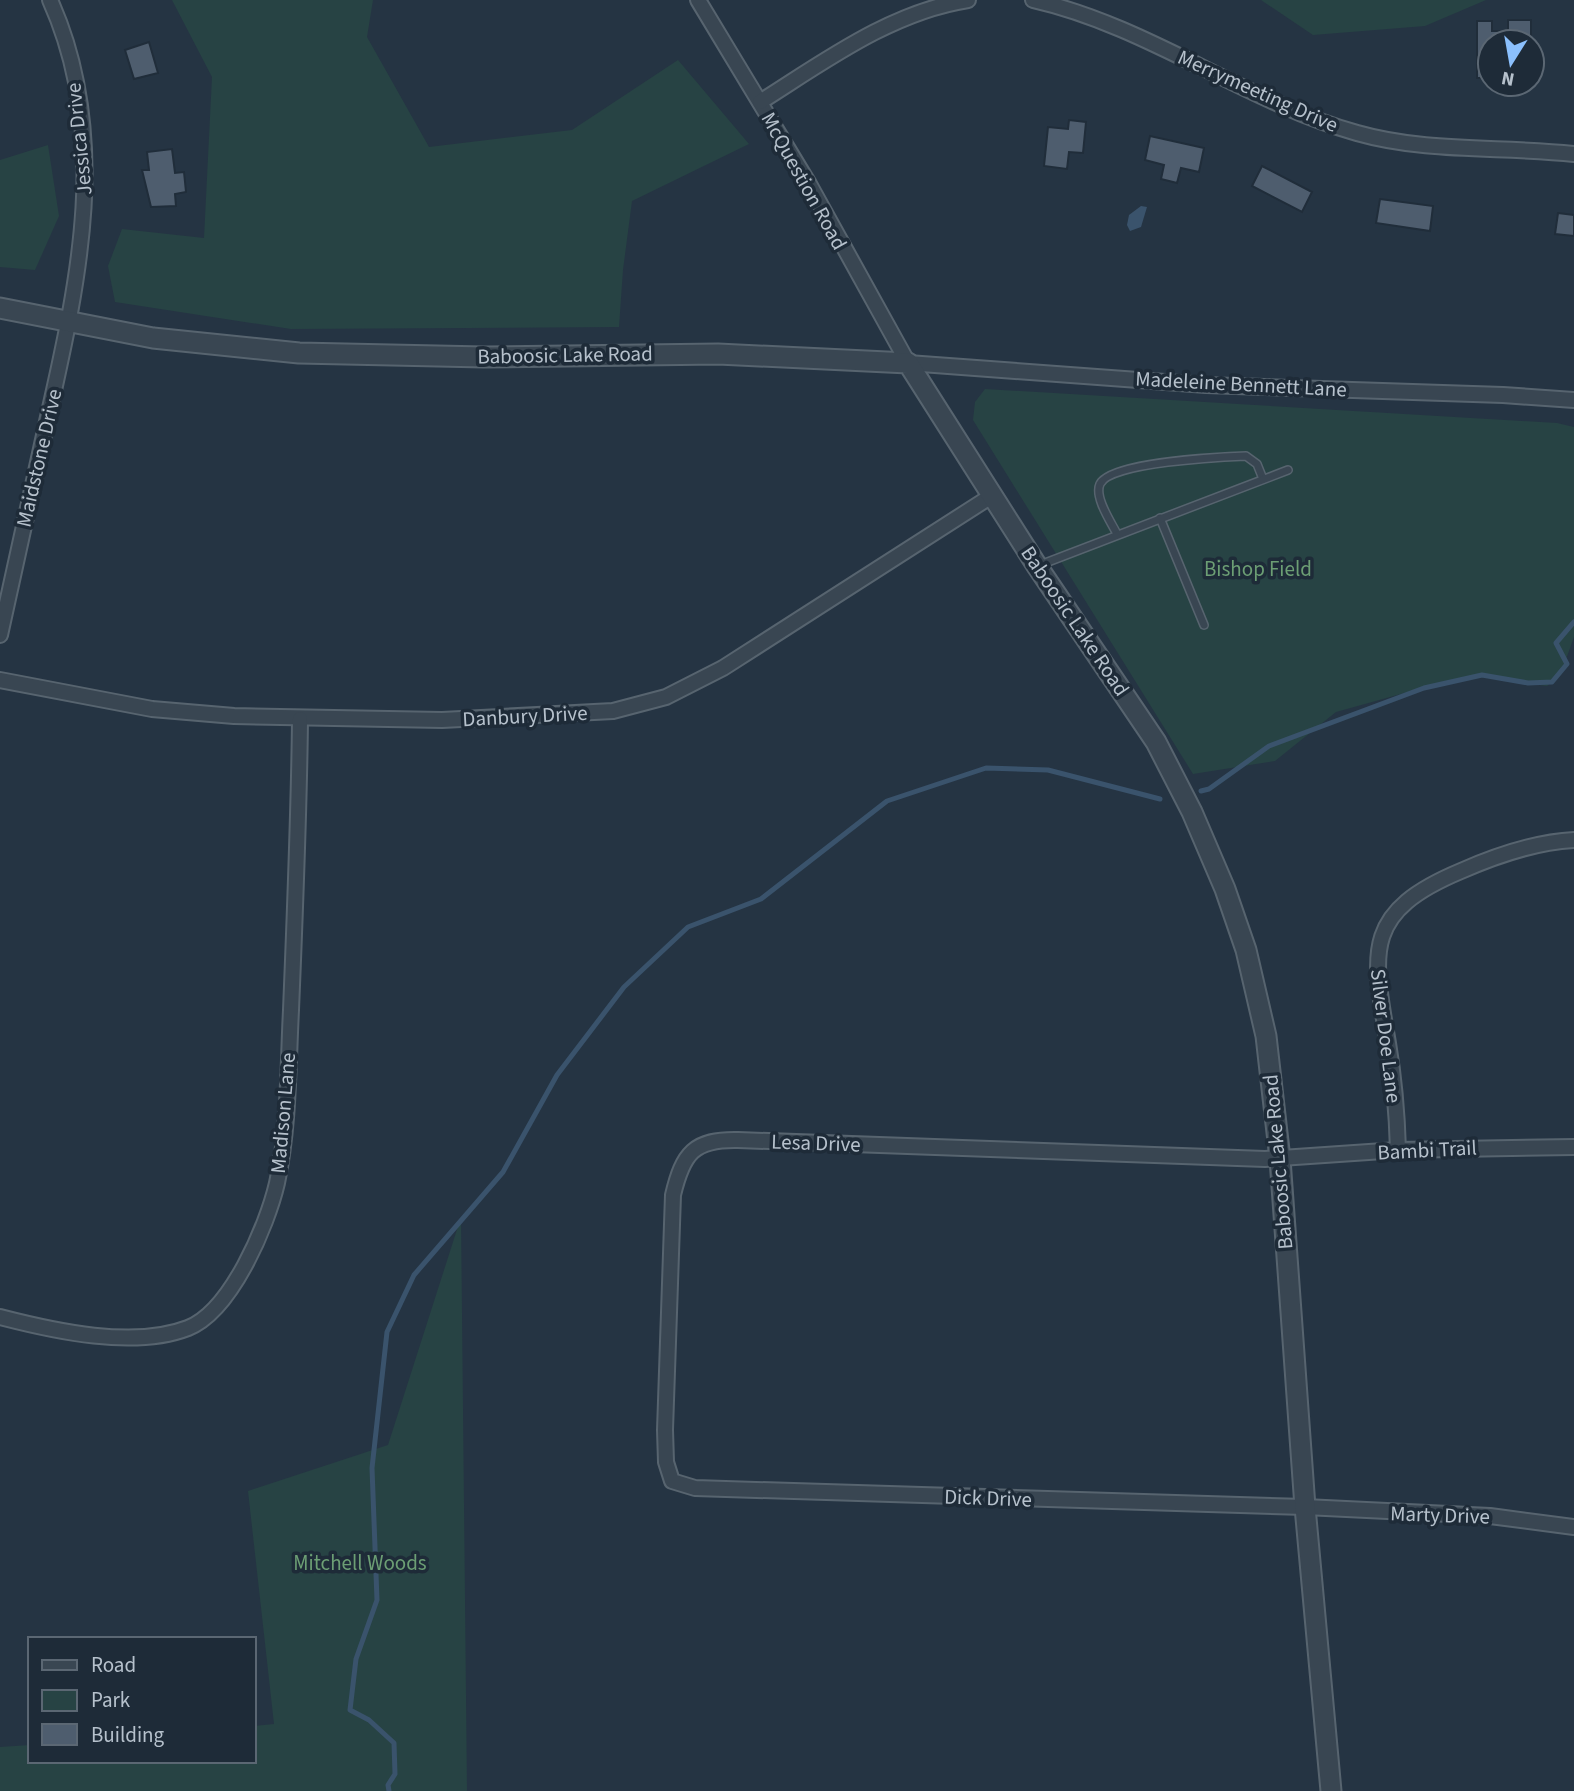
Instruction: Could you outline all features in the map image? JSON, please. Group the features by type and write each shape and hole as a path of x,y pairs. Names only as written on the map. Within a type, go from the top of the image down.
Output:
{"street":[{"name":"Jessica Drive","path":"50,0 75,82 85,146 85,220 70,322"},
{"name":"McQuestion Road","path":"698,0 760,102 908,363"},
{"path":"760,102 903,17 943,4 968,0"},
{"name":"Merrymeeting Drive","path":"1033,0 1068,8 1110,23 1262,96 1358,134 1399,142 1574,154"},
{"name":"Baboosic Lake Road","path":"0,308 153,338 299,353 471,356 718,354 908,363 1037,566 1156,742 1186,800 1225,889 1249,960 1266,1036 1280,1159 1305,1507 1331,1791"},
{"name":"Maidstone Drive","path":"0,635 70,322"},
{"name":"Madeleine Bennett Lane","path":"908,363 1206,385 1503,395 1574,400"},
{"name":"Danbury Drive","path":"0,680 152,709 300,719 537,717 613,711 666,697 723,667 993,495"},
{"name":"Madison Lane","path":"0,1317 96,1336 169,1334 190,1328 207,1316 237,1280 267,1215 283,1153 298,868 300,719"},
{"name":"Silver Doe Lane","path":"1398,1150 1390,1054 1376,972 1377,951 1388,922 1408,899 1445,878 1483,862 1543,845 1574,840"},
{"name":"Lesa Drive","path":"673,1481 666,1462 665,1430 673,1195 682,1164 690,1152 702,1144 718,1140 738,1140 1280,1159"},
{"name":"Bambi Trail","path":"1280,1159 1398,1150 1574,1147"},
{"name":"Dick Drive","path":"673,1481 695,1488 729,1490 1305,1507"},
{"name":"Marty Drive","path":"1305,1507 1490,1516 1574,1527"}],"lane":[{"path":"1117,534 1101,499 1099,487 1102,480 1115,472 1195,458 1247,456 1257,464 1263,479"},
{"path":"1037,566 1288,470"},
{"path":"1160,518 1204,625"}],"green space":[{"path":"172,0 373,0 367,37 429,147 572,130 678,60 749,144 632,201 619,327 291,329 115,302 108,266 122,229 204,238 212,77"},
{"path":"1261,0 1486,0 1425,26 1313,35"},
{"path":"48,145 59,216 35,270 0,267 0,160"},
{"name":"Bishop Field","path":"985,389 1557,423 1574,427 1574,637 1561,673 1547,686 1473,676 1426,687 1336,712 1275,761 1193,774 973,420 975,402"},
{"name":"Mitchell Woods","path":"461,1217 467,1791 0,1791 0,1747 28,1745 28,1763 256,1763 256,1726 274,1724 248,1491 388,1445"}],"water":[{"path":"1141,206 1147,207 1141,227 1130,231 1127,225 1129,215"}],"building":[{"path":"1508,20 1531,20 1531,28 1508,28"},
{"path":"1477,21 1492,21 1492,28 1477,28"},
{"path":"149,42 158,73 134,79 125,50"},
{"path":"1069,120 1086,122 1083,153 1069,152 1067,169 1044,166 1048,127 1068,129"},
{"path":"1150,136 1204,148 1199,172 1181,168 1177,183 1161,179 1164,165 1145,160"},
{"path":"172,149 175,173 184,172 186,192 175,194 176,206 151,207 142,170 149,170 147,152"},
{"path":"1262,166 1312,192 1302,212 1252,186"},
{"path":"1380,199 1433,206 1430,231 1376,223"},
{"path":"1558,213 1574,215 1574,236 1555,234"}],"waterway":[{"path":"1201,791 1209,789 1269,746 1424,688 1482,675 1528,683 1552,682 1567,664 1556,643 1574,622"},
{"path":"389,1791 388,1785 395,1774 394,1743 369,1720 350,1710 356,1659 377,1600 372,1468 387,1332 414,1275 503,1172 557,1075 624,987 688,927 761,899 887,801 986,768 1048,770 1160,799"}]}
